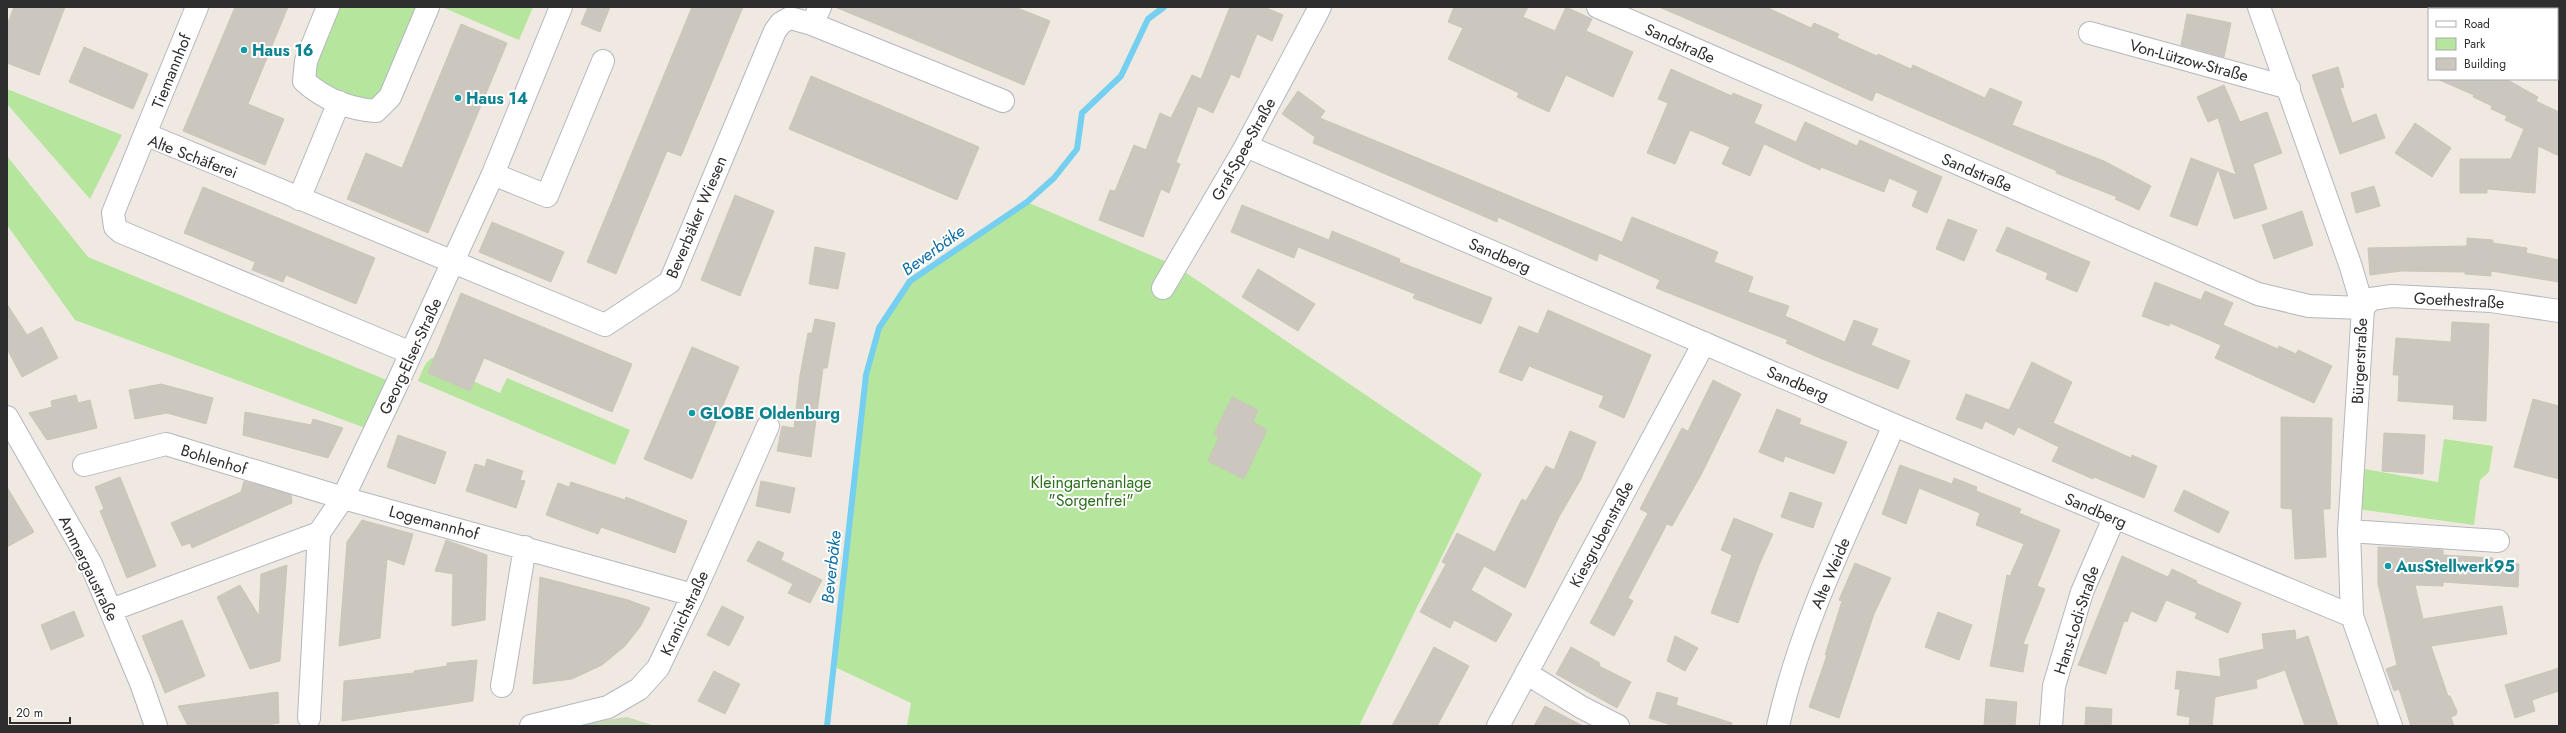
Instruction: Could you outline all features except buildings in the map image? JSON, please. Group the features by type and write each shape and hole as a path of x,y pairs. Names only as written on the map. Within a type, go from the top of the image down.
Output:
{"street":[{"name":"Tiemannhof","path":"144,134 197,7"},
{"path":"328,7 306,61 304,81 318,94 357,110 376,111 390,96 428,7"},
{"name":"Georg-Elser-Straße","path":"319,533 343,498 411,353 493,174 562,7"},
{"name":"Graf-Spee-Straße","path":"1163,288 1246,146 1320,7"},
{"name":"Sandstraße","path":"1598,7 2258,294 2309,306 2363,308"},
{"name":"Bürgerstraße","path":"2259,7 2289,88 2311,157 2351,267 2363,308 2349,531 2352,616 2391,726"},
{"path":"816,16 1003,101"},
{"name":"Beverbäker Wiesen","path":"453,262 605,325 670,282 775,31 781,22 790,18 816,16"},
{"name":"Von-Lützow-Straße","path":"2090,33 2289,88"},
{"path":"493,174 547,196 603,61"},
{"path":"299,199 339,102"},
{"name":"Alte Schäferei","path":"411,353 121,232 115,227 113,213 144,134 453,262"},
{"name":"Sandberg","path":"1246,146 1894,425 2352,616"},
{"name":"Goethestraße","path":"2363,308 2372,299 2392,296 2491,301 2559,310"},
{"name":"Kiesgrubenstraße","path":"1498,726 1704,343"},
{"name":"Ammergaustraße","path":"7,417 91,564 111,610 156,726"},
{"name":"Alte Weide","path":"1778,726 1785,694 1814,609 1894,425"},
{"name":"Kranichstraße","path":"531,726 608,708 639,689 658,668 693,595 768,426"},
{"name":"Bohlenhof","path":"84,465 166,444 343,498"},
{"name":"Logemannhof","path":"343,498 525,547 693,595"},
{"name":"Hans-Lodi-Straße","path":"2052,726 2054,686 2082,592 2114,518"},
{"path":"2349,531 2498,541"},
{"path":"111,610 319,533 309,718"},
{"path":"502,686 525,547"},
{"path":"1526,673 1581,707 1618,726"}],"green space":[{"path":"335,7 421,7 387,88 369,103 322,87 313,74"},
{"path":"442,7 533,7 519,40"},
{"path":"7,89 122,135 90,199 7,104"},
{"path":"7,156 88,257 389,381 368,429 75,320 7,225"},
{"name":"Kleingartenanlage \"Sorgenfrei\"","path":"1027,202 1176,266 1482,474 1359,726 907,726 911,703 835,667 852,525 866,375 878,332 910,281"},
{"path":"441,356 466,378 500,393 507,378 630,430 615,465 418,381 428,361 432,358"},
{"path":"2444,439 2493,446 2489,472 2480,480 2474,525 2350,508 2353,467 2438,482"},
{"path":"627,717 655,726 563,726"}],"waterway":[{"name":"Beverbäke","path":"827,726 866,375 879,328 910,281 1027,202 1054,178 1077,149 1082,113 1121,76 1148,19 1164,7"}],"place":[{"name":"Haus 16","path":"244,50"},
{"name":"Haus 14","path":"458,98"},
{"name":"GLOBE Oldenburg","path":"692,413"},
{"name":"AusStellwerk95","path":"2388,566"}]}
